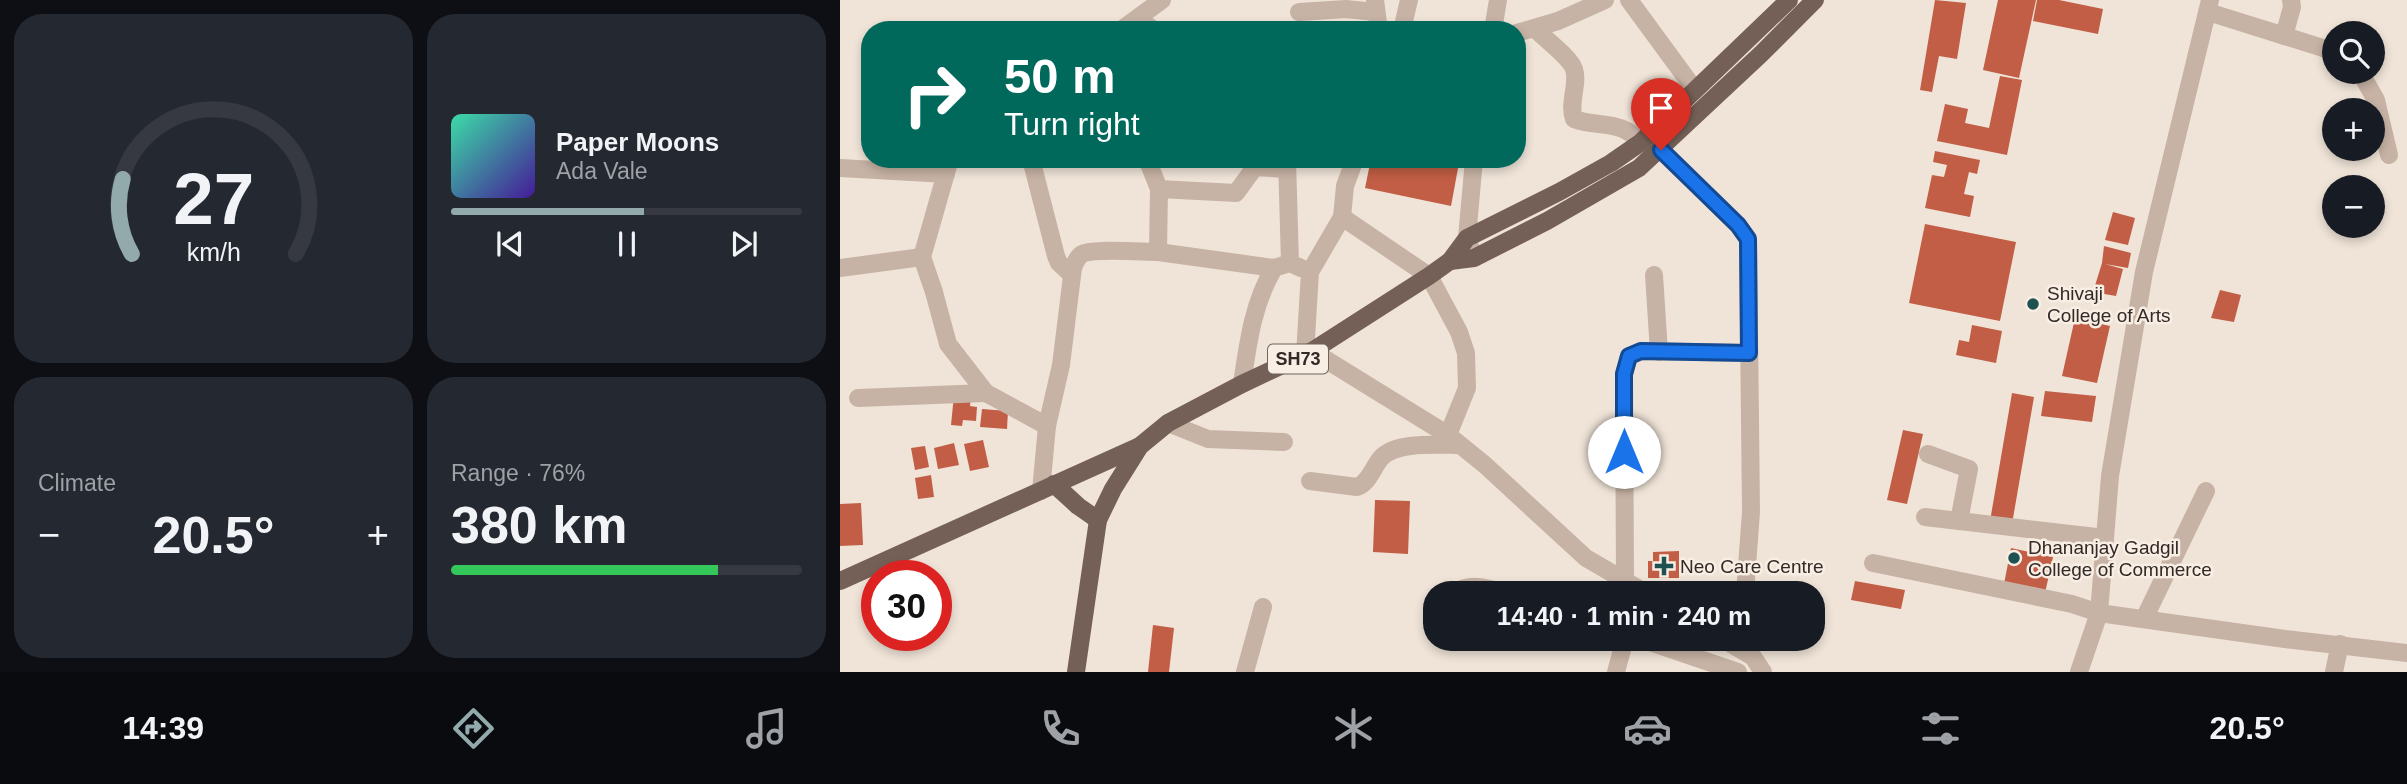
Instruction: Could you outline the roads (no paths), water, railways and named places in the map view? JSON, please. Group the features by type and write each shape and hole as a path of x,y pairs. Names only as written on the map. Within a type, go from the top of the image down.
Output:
{"main road":[{"name":"SH73","path":"1076,672 1098,520 1113,489 1140,446 1168,423 1308,353 1450,261 1468,238 1611,163 1640,143 1788,0"},
{"name":"SH73","path":"1450,261 1474,258 1616,183 1639,168 1661,150 1815,0"},
{"path":"840,581 1140,446"},
{"path":"1047,487 1098,520"}],"street":[{"path":"1136,21 1162,0"},
{"path":"1404,21 1409,0"},
{"path":"1494,21 1498,0"},
{"path":"1526,31 1605,0"},
{"path":"1629,0 1695,90"},
{"path":"2284,36 2292,7 2291,0"},
{"path":"1299,14 1375,6"},
{"path":"2079,672 2099,614 2110,476 2144,272 2209,6 2284,36 2322,48"},
{"path":"1526,31 1570,63 1574,71 1574,119 1612,124 1634,134 1640,143"},
{"path":"2367,84 2376,100 2389,155"},
{"path":"1661,150 1738,225 1748,239 1751,512 1746,581"},
{"path":"840,168 861,168"},
{"path":"948,168 922,257 948,344 986,393 1047,426"},
{"path":"1033,168 1056,256 1059,263 1072,275"},
{"path":"1151,168 1159,189 1158,252"},
{"path":"1159,189 1236,193 1254,168"},
{"path":"1242,384 1256,307 1266,281 1282,265 1287,168"},
{"path":"1352,168 1345,186 1342,218 1310,272 1308,353 1454,440 1586,558 1625,580 1624,374 1629,356 1634,353 1659,352 1749,353"},
{"path":"1473,168 1468,238 1474,258"},
{"path":"1342,218 1429,276 1458,331 1466,353 1467,388 1454,440"},
{"path":"1047,487 1047,426 1061,365 1072,275 1077,259 1083,254 1158,252 1282,265 1310,272"},
{"path":"840,268 922,257"},
{"path":"1654,275 1659,352"},
{"path":"858,398 986,393"},
{"path":"1168,423 1208,439 1284,442"},
{"path":"1310,481 1357,487 1363,485 1382,456 1391,451 1454,440"},
{"path":"1928,454 1969,468 1959,521"},
{"path":"2144,620 2206,491"},
{"path":"1925,517 2105,538"},
{"path":"1873,563 2072,604 2099,614 2407,653"},
{"path":"1245,672 1263,607"},
{"path":"2334,672 2340,644"},
{"path":"1616,672 1622,651"},
{"path":"1676,651 1738,672"},
{"path":"1748,651 1763,672"}],"place":[{"name":"Shivaji College of Arts","path":"2033,304"},
{"name":"Dhananjay Gadgil College of Commerce","path":"2014,558"},
{"name":"Neo Care Centre","path":"1664,566"}]}
